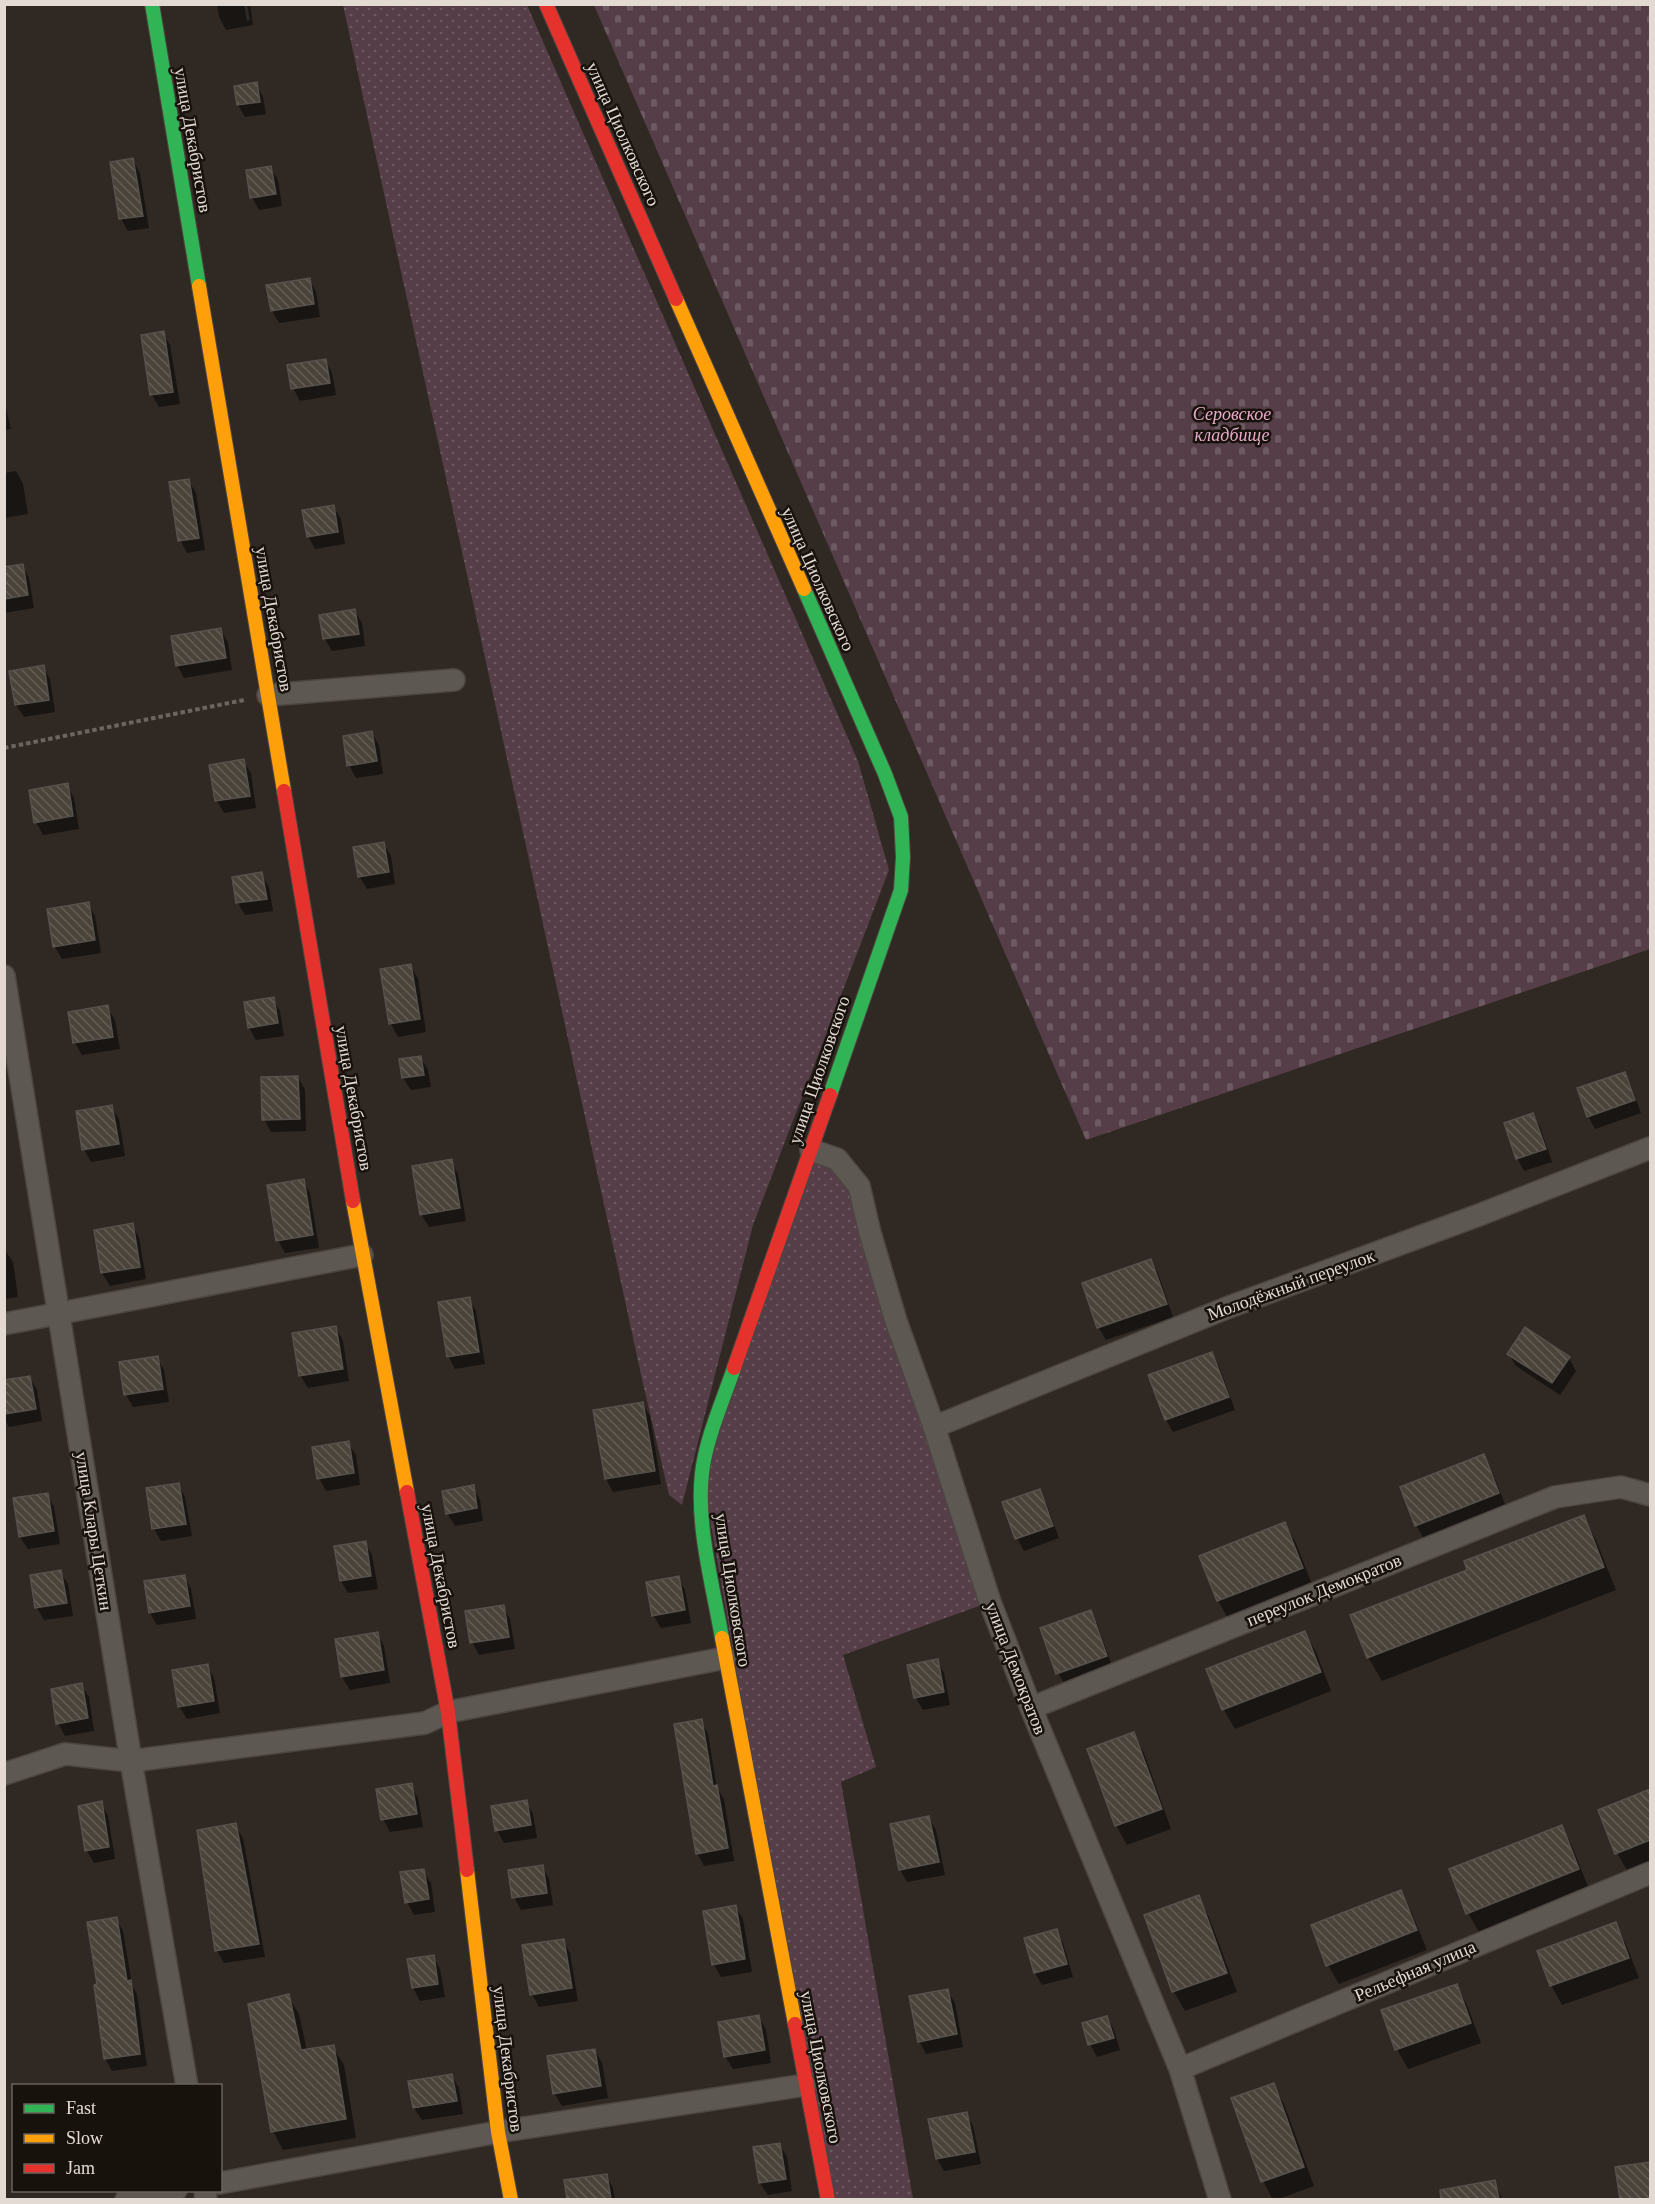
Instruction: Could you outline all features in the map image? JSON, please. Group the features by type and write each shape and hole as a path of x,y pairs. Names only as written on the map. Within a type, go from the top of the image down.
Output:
{"main road":[{"name":"улица Декабристов","path":"152,4 362,1255 448,1712 498,2132 511,2199"},
{"name":"улица Циолковского","path":"546,4 901,817 903,857 901,890 712,1432 702,1473 702,1521 725,1658 828,2199"}],"street":[{"path":"268,695 454,680"},
{"name":"улица Клары Цеткин","path":"4,976 131,1761 187,2084"},
{"name":"Молодёжный переулок","path":"934,1427 1229,1307 1479,1215 1650,1148"},
{"name":"улица Демократов","path":"811,1150 837,1158 859,1186 870,1233 896,1321 934,1427 990,1602 1031,1708 1180,2068 1220,2199"},
{"path":"4,1324 362,1255"},
{"name":"переулок Демократов","path":"1031,1708 1555,1497 1620,1487 1650,1495"},
{"path":"4,1774 65,1754 131,1761 426,1723 448,1712 725,1658"},
{"name":"Рельефная улица","path":"1180,2068 1650,1873"},
{"path":"222,2182 498,2132 805,2085"},
{"path":"126,2199 165,2192"}],"path":[{"path":"4,748 268,695"}],"green space":[{"path":"343,5 527,5 858,761 889,870 753,1225 682,1505 669,1495 642,1379"},
{"name":"Серовское кладбище","path":"594,5 1650,5 1650,949 1086,1140"},
{"path":"811,1150 859,1186 990,1602 843,1655 876,1767 841,1782 913,2199 828,2199 702,1473"}],"building":[{"path":"257,82 260,102 237,105 234,86"},
{"path":"133,158 143,216 119,219 110,162"},
{"path":"271,166 276,194 250,198 246,170"},
{"path":"310,278 314,304 271,311 266,285"},
{"path":"164,331 173,392 150,395 141,335"},
{"path":"326,359 330,383 291,389 287,365"},
{"path":"189,479 199,538 178,541 169,482"},
{"path":"334,505 338,532 307,537 302,510"},
{"path":"23,564 28,595 4,599 4,567"},
{"path":"355,609 359,634 323,639 319,615"},
{"path":"221,628 226,658 176,666 171,636"},
{"path":"44,665 49,700 15,705 9,671"},
{"path":"372,731 377,761 347,766 343,736"},
{"path":"244,759 250,796 215,801 209,765"},
{"path":"68,783 73,816 34,823 29,790"},
{"path":"384,842 389,872 358,877 353,847"},
{"path":"262,872 267,899 236,903 232,877"},
{"path":"89,902 95,940 53,947 47,909"},
{"path":"411,964 420,1019 389,1024 380,969"},
{"path":"274,997 278,1023 248,1028 244,1002"},
{"path":"108,1005 113,1037 73,1043 68,1012"},
{"path":"421,1056 424,1075 402,1078 399,1059"},
{"path":"1625,1072 1635,1100 1587,1117 1577,1088"},
{"path":"298,1076 300,1119 262,1120 261,1077"},
{"path":"112,1105 119,1144 82,1150 76,1111"},
{"path":"1533,1113 1546,1149 1516,1159 1504,1123"},
{"path":"452,1159 460,1208 420,1215 412,1166"},
{"path":"304,1179 313,1235 276,1241 267,1185"},
{"path":"133,1223 140,1267 101,1273 94,1230"},
{"path":"1151,1259 1167,1304 1097,1328 1082,1283"},
{"path":"470,1297 479,1352 447,1357 438,1302"},
{"path":"336,1326 343,1369 299,1376 292,1333"},
{"path":"1525,1327 1570,1357 1552,1383 1507,1354"},
{"path":"1212,1352 1229,1397 1165,1420 1148,1375"},
{"path":"158,1356 163,1389 124,1395 119,1362"},
{"path":"30,1376 36,1409 4,1414 4,1380"},
{"path":"643,1402 655,1471 605,1479 593,1410"},
{"path":"349,1441 354,1473 317,1479 312,1447"},
{"path":"1484,1454 1499,1493 1415,1526 1400,1487"},
{"path":"179,1483 186,1524 152,1529 146,1488"},
{"path":"474,1485 477,1508 446,1514 442,1491"},
{"path":"1040,1489 1053,1526 1015,1539 1002,1502"},
{"path":"48,1493 54,1531 19,1537 13,1498"},
{"path":"1584,1515 1604,1567 1367,1658 1350,1615 1467,1570 1464,1561"},
{"path":"1285,1522 1303,1568 1217,1601 1199,1556"},
{"path":"366,1541 371,1576 340,1581 334,1546"},
{"path":"61,1570 67,1603 35,1608 30,1575"},
{"path":"185,1575 190,1606 149,1613 144,1581"},
{"path":"679,1576 685,1610 652,1616 646,1582"},
{"path":"504,1605 509,1637 470,1643 465,1611"},
{"path":"1091,1610 1107,1656 1056,1674 1040,1628"},
{"path":"1305,1631 1321,1672 1222,1710 1206,1669"},
{"path":"378,1632 384,1670 341,1677 335,1639"},
{"path":"938,1659 944,1692 914,1698 907,1665"},
{"path":"208,1664 214,1701 178,1707 172,1670"},
{"path":"82,1683 88,1718 56,1724 51,1689"},
{"path":"702,1719 713,1786 717,1785 728,1848 696,1854 674,1724"},
{"path":"1134,1732 1162,1809 1115,1826 1087,1749"},
{"path":"412,1783 417,1814 381,1820 376,1789"},
{"path":"1650,1789 1650,1840 1615,1854 1598,1810"},
{"path":"527,1800 531,1825 495,1831 491,1806"},
{"path":"102,1801 109,1847 85,1851 78,1806"},
{"path":"929,1816 939,1862 899,1870 890,1824"},
{"path":"236,1823 259,1944 215,1951 197,1830"},
{"path":"1562,1825 1579,1869 1466,1914 1449,1869"},
{"path":"543,1865 547,1893 512,1898 508,1870"},
{"path":"424,1869 429,1899 405,1903 400,1872"},
{"path":"1401,1890 1417,1930 1326,1966 1311,1925"},
{"path":"1199,1895 1227,1973 1172,1992 1144,1915"},
{"path":"736,1905 745,1959 712,1965 703,1911"},
{"path":"117,1917 127,1981 131,1980 140,2054 104,2059 94,1985 97,1984 87,1922"},
{"path":"1616,1922 1629,1958 1550,1986 1537,1951"},
{"path":"1057,1929 1067,1964 1034,1973 1024,1938"},
{"path":"564,1939 572,1988 530,1995 522,1945"},
{"path":"434,1955 438,1984 412,1988 407,1959"},
{"path":"1457,1984 1471,2023 1395,2050 1381,2010"},
{"path":"948,1989 957,2034 918,2042 909,1996"},
{"path":"289,1994 301,2050 334,2045 346,2119 271,2132 248,2004"},
{"path":"759,2015 765,2050 724,2057 718,2022"},
{"path":"1107,2016 1114,2038 1088,2045 1082,2023"},
{"path":"595,2049 601,2086 553,2094 547,2056"},
{"path":"452,2074 457,2101 413,2108 408,2081"},
{"path":"1274,2083 1304,2167 1261,2182 1231,2098"},
{"path":"967,2112 975,2152 936,2159 928,2119"},
{"path":"780,2143 786,2179 759,2183 753,2147"},
{"path":"1650,2162 1650,2199 1620,2199 1615,2167"},
{"path":"607,2174 611,2199 567,2199 564,2180"},
{"path":"1495,2180 1499,2199 1441,2199 1440,2190"}],"traffic: fast":[{"path":"152,4 199,286"},
{"path":"804,589 885,774 901,817 903,857 901,890 830,1095"},
{"path":"722,1638 706,1556 701,1493 707,1446 734,1368"}],"traffic: slow":[{"path":"199,286 284,791"},
{"path":"676,299 804,589"},
{"path":"353,1201 407,1492"},
{"path":"722,1638 795,2024"},
{"path":"467,1870 498,2132 511,2200"}],"traffic: jam":[{"path":"546,4 676,299"},
{"path":"284,791 353,1201"},
{"path":"734,1368 830,1095"},
{"path":"407,1492 448,1712 467,1870"},
{"path":"795,2024 828,2200"}]}
